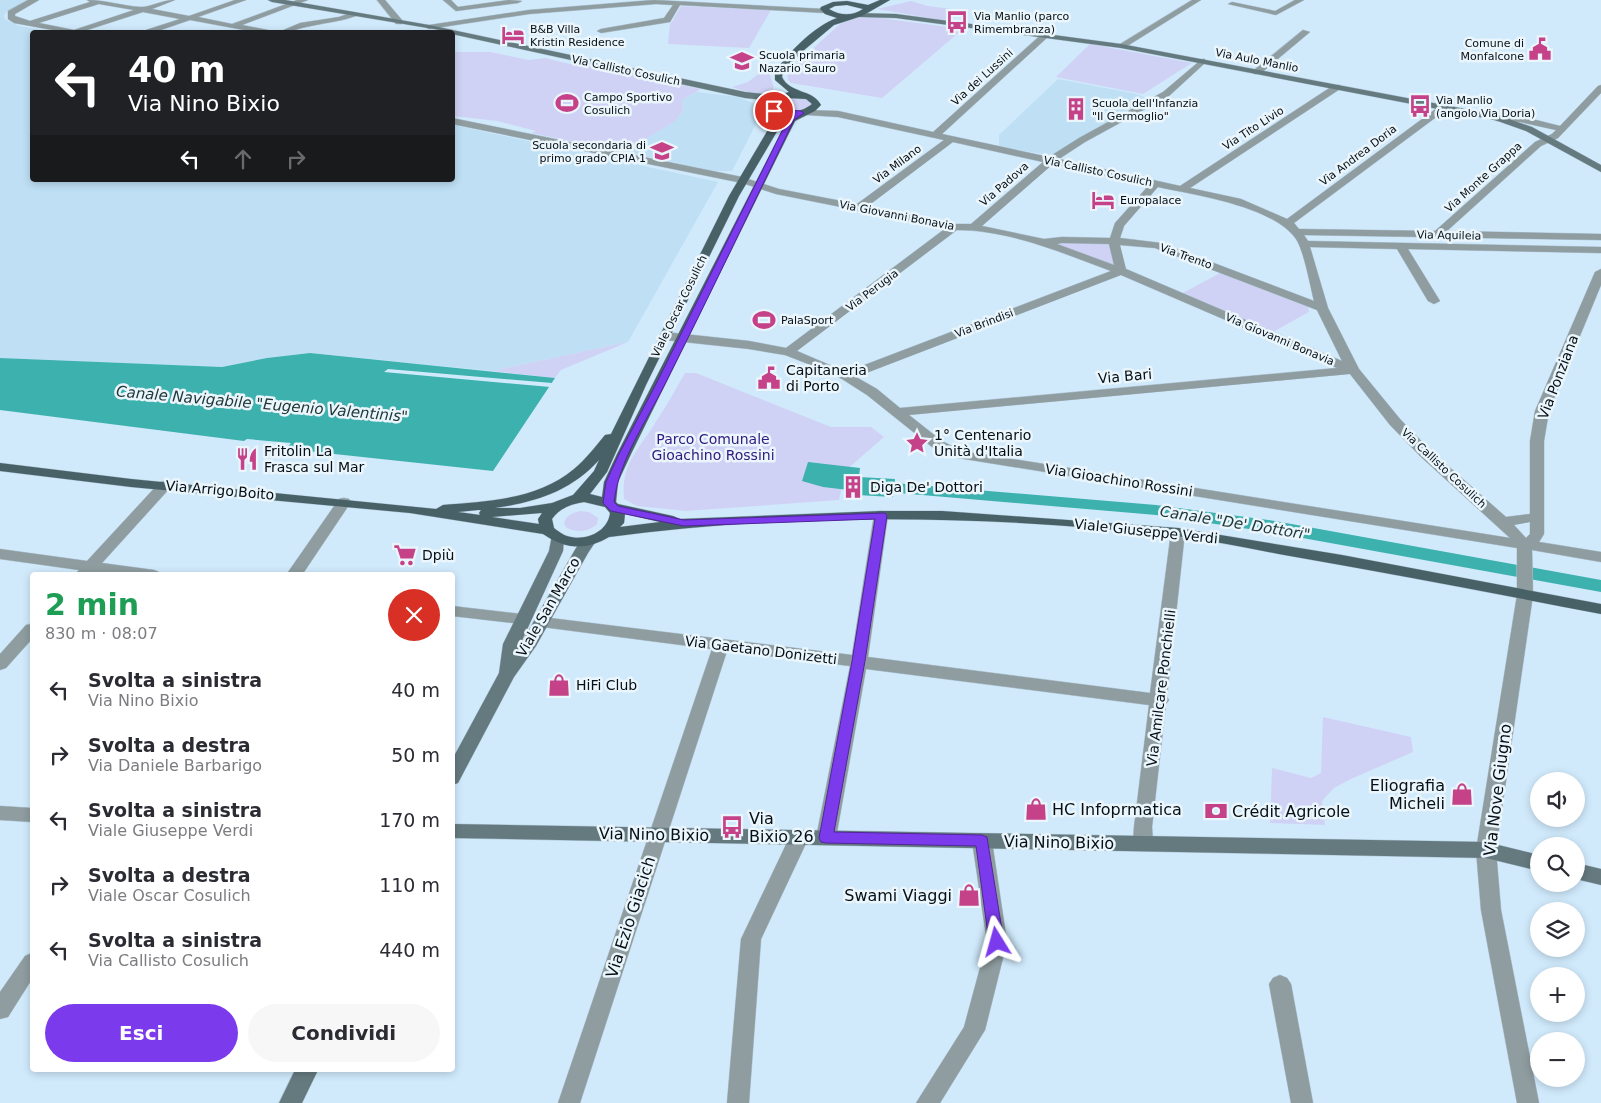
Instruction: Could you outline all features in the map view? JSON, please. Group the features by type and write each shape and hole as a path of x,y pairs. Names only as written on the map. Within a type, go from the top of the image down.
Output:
{"main road":[{"path":"830,7 847,2 874,0"},
{"path":"830,7 831,23 850,16 860,15 886,0"},
{"path":"847,2 868,9"},
{"path":"830,7 850,16"},
{"name":"Viale Oscar Cosulich","path":"578,499 600,472 742,180 774,128 773,102 784,86 778,78 778,73 831,23"},
{"path":"784,86 802,96"},
{"name":"Via Callisto Cosulich","path":"773,102 802,96 814,100 817,105"},
{"name":"Via Callisto Cosulich","path":"773,102 804,112"},
{"path":"804,112 817,105"},
{"name":"Viale Oscar Cosulich","path":"612,506 611,482 791,119 804,112"},
{"path":"419,511 477,506 524,499 550,490 578,473 625,419"},
{"name":"Via Arrigo Boito","path":"0,467 419,511 552,534"},
{"path":"578,499 598,499 612,506 618,520 608,533 589,541 576,542 552,534 545,519 556,507 578,499"},
{"name":"Viale Giuseppe Verdi","path":"612,506 684,523"},
{"name":"Via Arrigo Boito","path":"440,514 520,512 556,507"},
{"name":"Viale Giuseppe Verdi","path":"608,533 684,523 881,516 942,515 997,517 1178,532 1525,580 1601,609"}],"street":[{"path":"35,0 22,5 11,13 11,16 17,21 63,30"},
{"path":"31,24 98,0 254,30"},
{"path":"80,30 171,0"},
{"path":"155,30 242,0"},
{"name":"Via Callisto Cosulich","path":"272,0 434,29"},
{"path":"221,30 304,0"},
{"path":"381,0 399,22"},
{"path":"448,0 456,9 517,0 529,12"},
{"path":"1121,46 1197,0"},
{"path":"1232,4 1276,13 1300,0"},
{"path":"434,29 529,12 656,2 798,8 830,7"},
{"path":"601,31 667,20 678,3"},
{"name":"Via Aulo Manlio","path":"868,9 896,16"},
{"path":"288,30 303,24 341,19 353,14"},
{"name":"Via Aulo Manlio","path":"860,15 896,16 1121,46 1497,118 1528,129 1601,169"},
{"path":"1257,72 1306,32"},
{"name":"Via Callisto Cosulich","path":"455,33 773,102"},
{"name":"Via dei Lussini","path":"934,136 1046,35"},
{"name":"Via Padova","path":"974,227 1051,160 1082,140 1166,94 1202,61"},
{"name":"Via Tito Livio","path":"1182,189 1337,87"},
{"name":"Via Monte Grappa","path":"1437,235 1538,144 1555,136 1597,97 1601,88"},
{"name":"Via Callisto Cosulich","path":"817,105 838,114"},
{"name":"Via Andrea Doria","path":"1292,228 1444,107"},
{"name":"Via Callisto Cosulich","path":"804,112 838,114 1237,201 1292,228 1304,244 1322,308 1353,370 1396,422 1425,453 1503,522 1524,544"},
{"path":"1497,118 1520,120 1562,128"},
{"name":"Via Giovanni Bonavia","path":"455,122 742,180 776,191 859,208 955,227 974,227 1043,242 1121,271 1353,370"},
{"name":"Via Milano","path":"859,208 951,139"},
{"path":"1121,271 1114,241 1118,225 1156,183"},
{"name":"Via Perugia","path":"788,352 955,227"},
{"name":"Via Aquileia","path":"1292,228 1437,235 1601,237"},
{"name":"Via Trento","path":"1043,242 1062,240 1114,241 1157,245 1322,308"},
{"name":"Via Aquileia","path":"1304,244 1601,250"},
{"path":"1401,246 1434,301"},
{"name":"Via Brindisi","path":"846,376 1121,271"},
{"name":"Via Ponziana","path":"1524,544 1533,540 1537,534 1537,441 1542,411 1601,272"},
{"name":"Via Gioachino Rossini","path":"665,336 788,352 846,376 899,412 937,444 958,454 1524,544 1601,558"},
{"name":"Via Bari","path":"899,412 1353,370"},
{"path":"86,571 165,485"},
{"path":"296,572 344,502"},
{"path":"826,838 858,661 881,516"},
{"path":"1503,522 1536,517"},
{"name":"Via Amilcare Ponchielli","path":"1143,843 1143,827 1160,700 1178,532"},
{"name":"Viale San Marco","path":"507,674 511,644 556,552 552,534"},
{"name":"Viale San Marco","path":"455,772 507,674 527,649 581,551 589,541"},
{"path":"1524,544 1525,580"},
{"path":"0,554 86,571 103,572"},
{"name":"Via Nove Giugno","path":"1525,580 1486,850 1491,910 1528,1103"},
{"path":"455,610 522,619"},
{"name":"Via Gaetano Donizetti","path":"542,622 1160,700"},
{"path":"0,664 30,631"},
{"name":"Via Ezio Giacich","path":"569,1103 721,645"},
{"path":"0,813 30,815"},
{"name":"Via Nino Bixio","path":"455,830 1486,850 1530,860"},
{"path":"738,1103 751,938 799,837"},
{"path":"927,1103 974,1030 997,942 982,841"},
{"path":"1585,873 1601,877"},
{"path":"0,1010 30,965"},
{"path":"1280,984 1302,1103"},
{"path":"290,1103 305,1072"}],"shaded area":[{"path":"0,0 29,0 8,11 4,15 5,19 19,26 41,30 30,30 30,182 455,182 455,125 718,182 628,342 492,371 310,353 267,358 222,367 0,358"},
{"path":"1058,79 1137,94 1148,99 1053,156 999,146 999,135"},
{"path":"696,92 738,97 755,104 762,112 732,171 714,171 625,152 676,120 683,111 682,100"}],"green space":[{"path":"911,1 928,6 959,10 947,21 877,9"},
{"path":"681,6 771,10 749,48 668,44 670,23"},
{"path":"865,16 963,29 882,98 791,83 788,80 787,72 840,24 850,19"},
{"path":"1090,44 1192,63 1143,94 1056,77"},
{"name":"Campo Sportivo Cosulich","path":"455,52 490,52 529,60 545,58 701,89 682,100 683,111 675,121 625,152 531,133 536,131 497,121 455,116"},
{"path":"773,63 769,71 774,88 770,91 753,93 732,87 748,82"},
{"path":"781,98 806,99 811,103 811,106 791,112 770,106 772,101"},
{"path":"1111,242 1117,268 1049,243"},
{"path":"1220,273 1308,307 1309,312 1273,332 1181,294"},
{"path":"628,342 561,370 555,378 492,371"},
{"name":"Parco Comunale Gioachino Rossini","path":"685,373 696,373 831,427 871,427 884,437 845,471 839,500 686,511 637,506 624,499 625,476 628,467"},
{"path":"580,511 589,512 598,518 597,524 583,531 567,528 564,524 566,518"},
{"path":"1323,717 1411,737 1413,752 1334,788 1322,801 1325,825 1270,823 1272,768 1311,778 1321,773"}],"water":[{"name":"Canale Navigabile \"Eugenio Valentinis\"","path":"310,353 555,378 493,471 297,450 293,456 281,455 291,443 247,439 244,441 0,410 0,358 222,367 267,358"},
{"path":"808,462 860,468 859,477 895,479 893,497 857,495 857,491 823,487 802,481"}],"pier":[{"path":"388,369 552,383 550,387 384,372"}],"waterway":[{"name":"Canale \"De' Dottori\"","path":"870,486 1156,510 1275,527 1601,586"}],"place":[{"name":"Via Manlio (parco Rimembranza)","path":"957,22"},
{"name":"B&B Villa Kristin Residence","path":"513,35"},
{"name":"Comune di Monfalcone","path":"1540,49"},
{"name":"Scuola primaria Nazario Sauro","path":"742,61"},
{"name":"Campo Sportivo Cosulich","path":"567,103"},
{"name":"Via Manlio (angolo Via Doria)","path":"1420,106"},
{"name":"Scuola dell'Infanzia \"Il Germoglio\"","path":"1076,109"},
{"name":"Scuola secondaria di primo grado CPIA 1","path":"662,151"},
{"name":"Europalace","path":"1103,200"},
{"name":"PalaSport","path":"764,320"},
{"name":"Capitaneria di Porto","path":"769,378"},
{"name":"1° Centenario Unità d'Italia","path":"917,443"},
{"name":"Fritolin La Frasca sul Mar","path":"247,459"},
{"name":"Diga De' Dottori","path":"853,487"},
{"name":"Dpiù","path":"405,555"},
{"name":"HiFi Club","path":"559,685"},
{"name":"Eliografia Micheli","path":"1462,794"},
{"name":"HC Infoprmatica","path":"1036,809"},
{"name":"Crédit Agricole","path":"1216,811"},
{"name":"Via Bixio 26","path":"732,827"},
{"name":"Swami Viaggi","path":"969,895"}],"route":[{"path":"774,111 787,114 801,113 791,119 624,454 611,482 609,503 615,508 684,523 881,516 849,716 826,838 982,841 997,942"}]}
